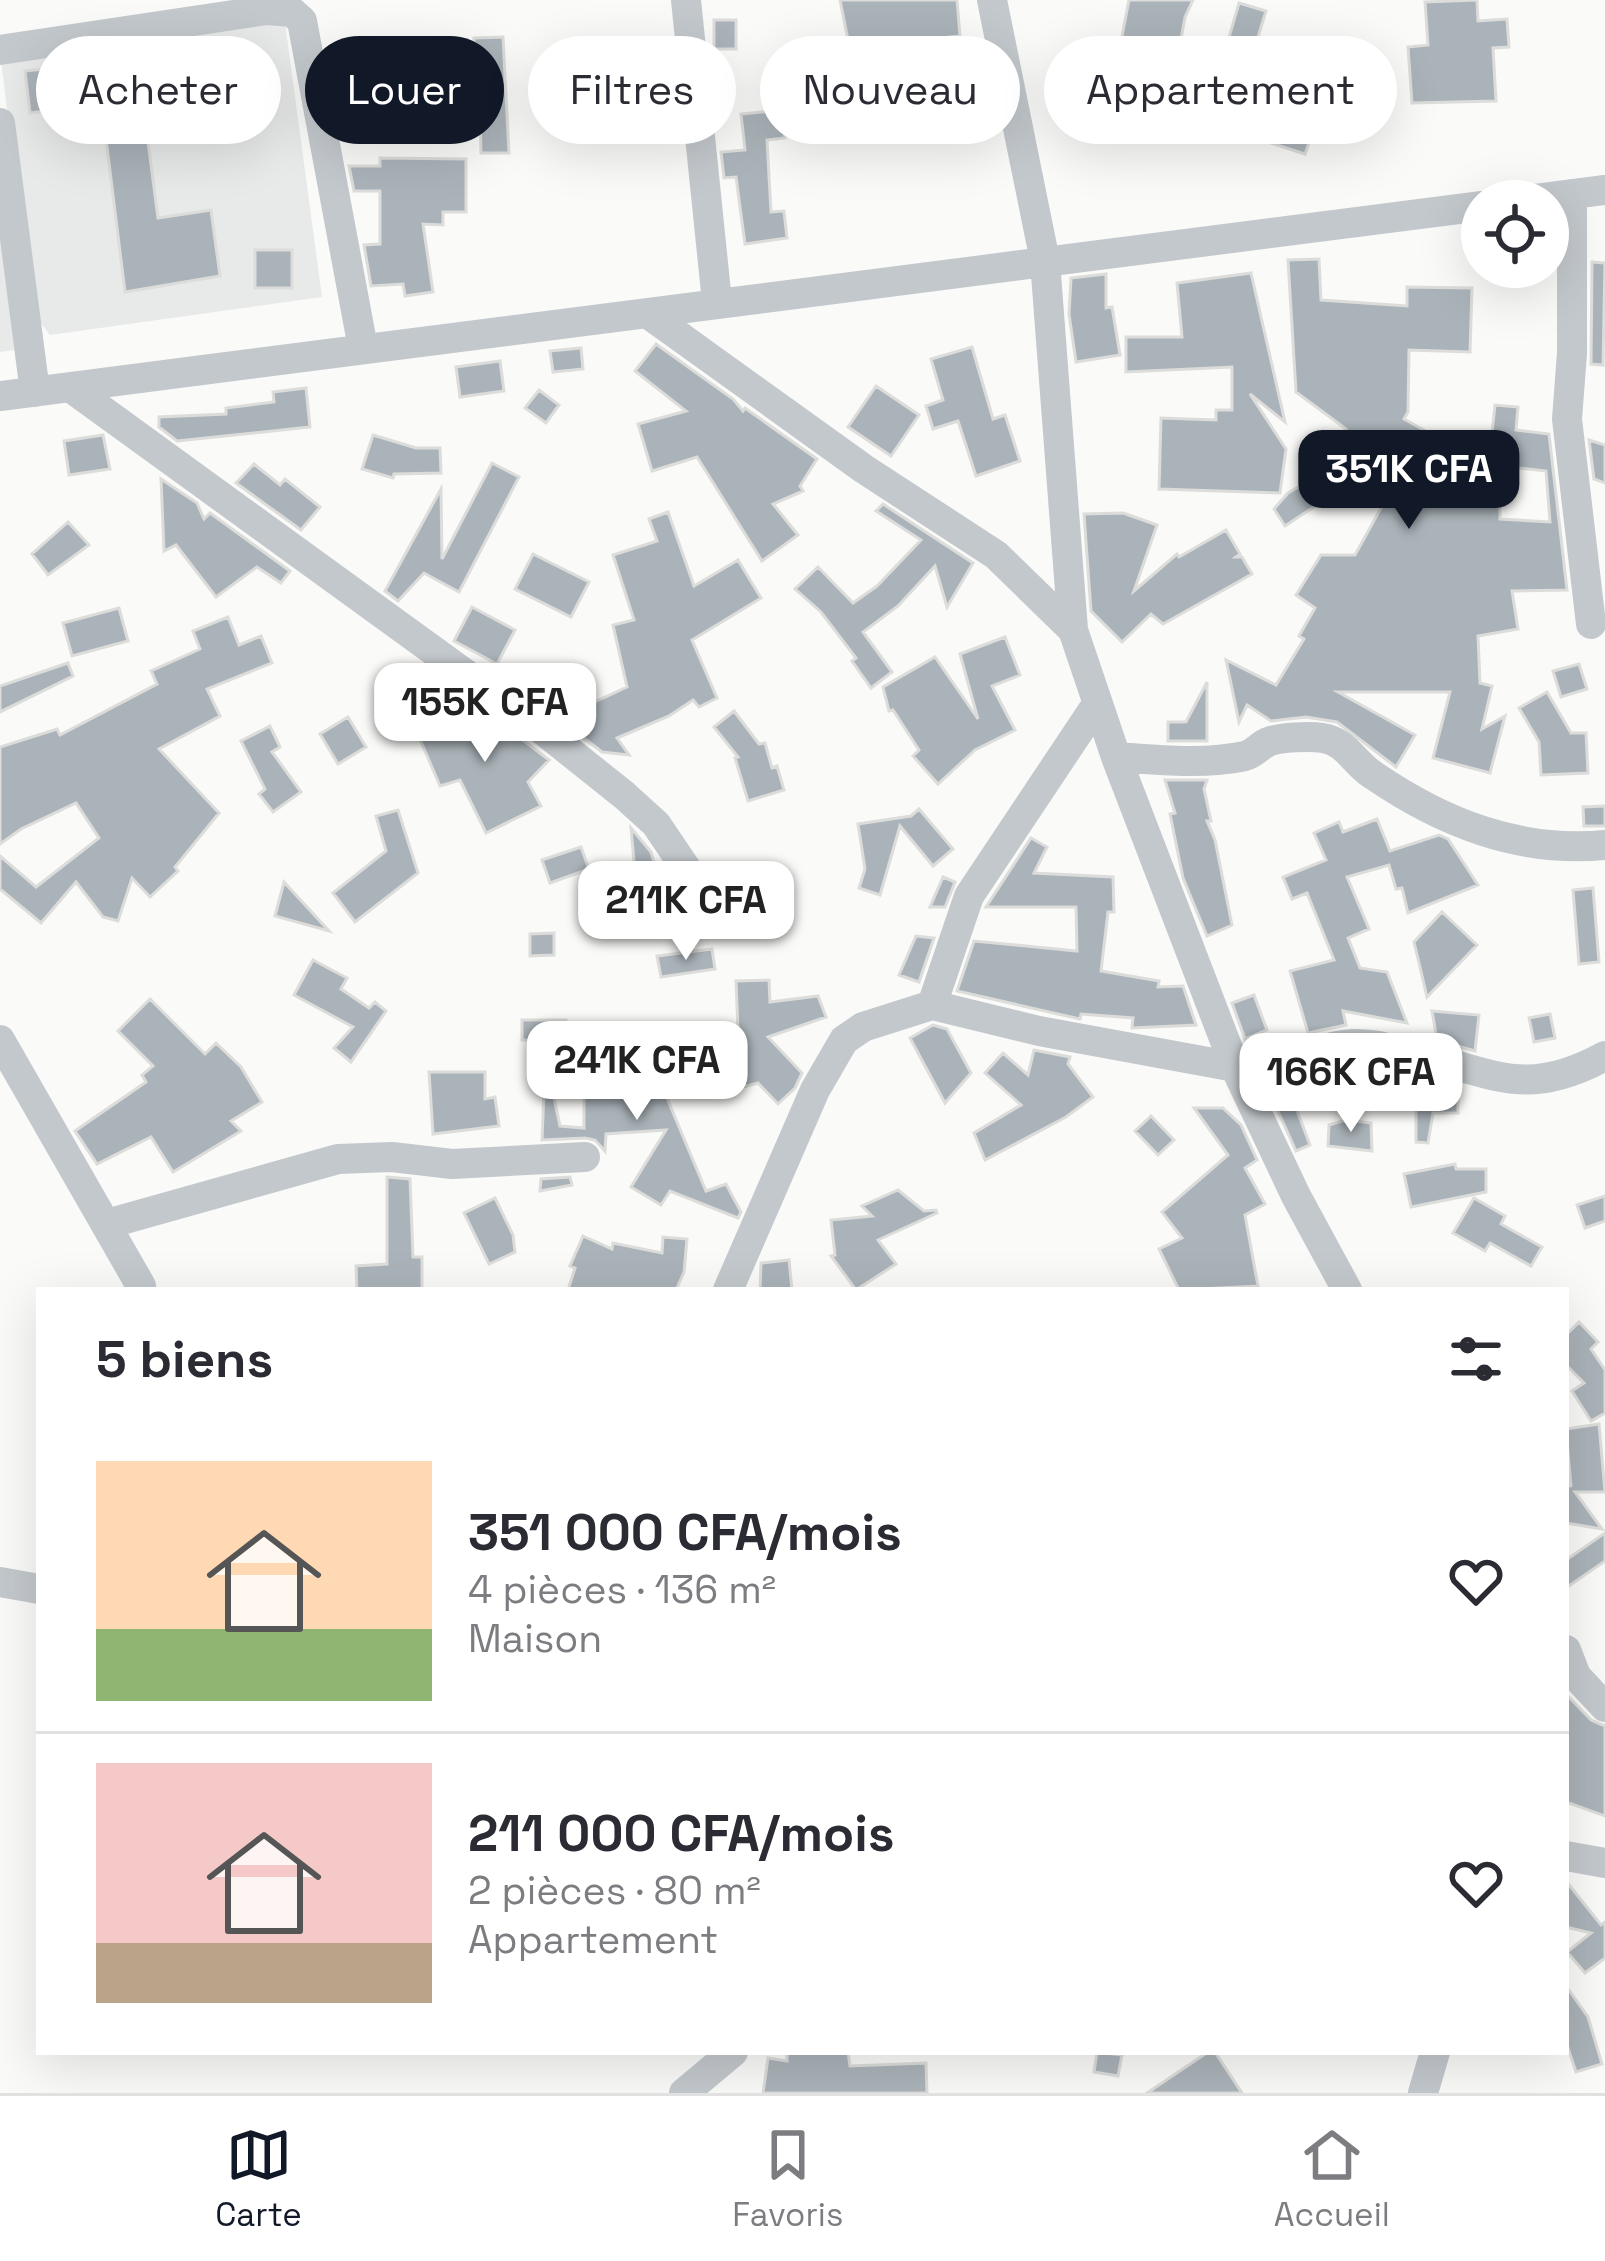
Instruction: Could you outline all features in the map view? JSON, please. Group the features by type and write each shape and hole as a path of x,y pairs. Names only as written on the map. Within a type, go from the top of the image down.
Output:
{"street":[{"path":"686,0 717,302"},
{"path":"992,0 1045,261 1073,631 1235,1067 1296,1196 1346,1287"},
{"path":"0,50 267,10 292,11 302,21 363,348"},
{"path":"0,123 35,392"},
{"path":"1569,194 1605,190"},
{"path":"1572,194 1567,419 1591,624"},
{"path":"0,396 1461,209"},
{"path":"647,313 864,470 996,555 1073,631"},
{"path":"70,387 540,728 624,795 656,824 708,901"},
{"path":"932,1005 969,896 1097,704"},
{"path":"1116,757 1226,758 1251,755 1270,740 1321,737 1339,743 1368,773 1410,799 1468,826 1537,847 1605,845"},
{"path":"729,1287 815,1090 844,1040 863,1027 932,1005 1039,1031 1235,1067 1263,1067 1352,1044 1443,1060 1526,1082 1577,1071 1605,1056"},
{"path":"0,1040 141,1286"},
{"path":"107,1224 338,1159 392,1157 469,1164 585,1157"},
{"path":"0,1582 36,1588"},
{"path":"1569,1658 1576,1676 1605,1707"},
{"path":"1569,1856 1605,1862"},
{"path":"684,2093 729,2055"},
{"path":"1423,2093 1435,2055"}],"shaded area":[{"path":"284,15 322,297 50,335 33,313 1,61 36,55 36,144 281,144 281,36 155,36"},
{"path":"0,175 23,349 0,352"}],"building":[{"path":"840,0 957,0 960,36 847,36"},
{"path":"1129,0 1193,0 1182,36 1122,36"},
{"path":"1477,0 1478,21 1507,19 1509,47 1493,48 1496,101 1412,103 1408,47 1428,45 1425,2"},
{"path":"1239,3 1266,11 1258,36 1229,36"},
{"path":"714,20 736,20 736,36 714,36"},
{"path":"504,56 509,153 481,153 481,144 504,144"},
{"path":"36,70 36,112 30,113 25,71"},
{"path":"760,112 760,144 767,144 771,212 784,211 787,238 745,244 736,177 724,178 721,152 745,150 741,114"},
{"path":"107,144 148,144 158,218 211,210 220,276 125,292"},
{"path":"1274,144 1308,144 1305,154"},
{"path":"380,158 466,159 466,212 443,212 443,225 423,224 433,292 405,296 403,284 371,286 364,245 380,244 380,191 354,191 349,166 380,166"},
{"path":"255,250 292,250 292,288 255,288"},
{"path":"1319,259 1321,300 1407,306 1407,287 1472,288 1470,352 1409,350 1404,419 1424,430 1401,470 1463,464 1462,445 1491,442 1495,405 1518,407 1516,430 1549,434 1567,590 1512,591 1518,629 1478,636 1480,683 1492,686 1482,729 1505,716 1490,773 1433,758 1450,692 1338,692 1415,735 1396,767 1337,722 1306,717 1271,721 1247,705 1239,722 1226,660 1276,685 1304,639 1299,636 1315,608 1296,595 1321,555 1355,555 1381,508 1322,456 1346,429 1296,392 1288,260","holes":["1500,466 1546,471 1550,522 1500,519"]},
{"path":"1592,262 1605,263 1603,365 1591,364"},
{"path":"1251,273 1285,422 1250,394 1286,449 1280,493 1159,489 1161,418 1216,420 1216,410 1232,410 1232,367 1126,372 1126,337 1182,337 1177,283"},
{"path":"1106,274 1106,308 1112,307 1120,355 1076,362 1069,314 1071,278"},
{"path":"656,344 743,411 745,408 817,459 800,486 803,491 773,504 798,535 762,561 697,457 652,471 638,424 686,411 635,371"},
{"path":"972,347 993,419 1005,415 1020,461 976,476 958,421 933,429 926,406 943,400 931,359"},
{"path":"581,348 583,369 553,372 550,351"},
{"path":"500,361 504,391 460,397 456,367"},
{"path":"876,386 919,415 891,456 848,427"},
{"path":"306,388 310,427 177,441 159,427 159,417 226,414 226,408 274,402 273,392"},
{"path":"539,390 559,405 546,423 525,408"},
{"path":"103,435 110,469 69,475 64,441"},
{"path":"373,435 416,448 440,448 441,473 394,474 393,478 362,469"},
{"path":"1589,440 1605,445 1605,483 1594,479"},
{"path":"492,463 519,477 459,592 424,573 398,601 385,591 441,489 442,559"},
{"path":"254,464 280,485 285,479 320,507 301,530 236,483"},
{"path":"161,479 197,503 204,519 210,513 290,571 281,583 257,567 216,597 176,545 164,551"},
{"path":"1307,482 1320,503 1285,526 1274,509"},
{"path":"883,504 973,563 947,607 935,566 898,606 863,632 892,672 871,688 852,661 856,658 821,612 795,589 818,567 853,603 877,586 921,540 876,511"},
{"path":"668,512 694,586 738,560 761,598 692,640 717,698 699,707 693,700 617,738 629,755 602,752 530,697 588,697 592,703 627,687 613,625 634,620 613,555 657,541 649,519"},
{"path":"1123,513 1157,525 1134,591 1177,554 1226,530 1240,554 1236,557 1242,557 1252,574 1163,624 1151,614 1122,642 1091,611 1084,514"},
{"path":"68,522 89,545 48,575 32,554"},
{"path":"533,554 589,582 571,617 515,589"},
{"path":"472,607 515,630 497,664 454,641"},
{"path":"119,608 128,641 72,656 63,623"},
{"path":"228,617 239,645 261,636 272,663 207,689 220,716 159,749 219,813 175,867 178,871 150,897 132,878 118,921 103,917 76,882 41,923 0,889 0,856 36,887 99,838 76,803 0,844 0,747 57,729 60,735 157,684 151,671 200,649 193,631"},
{"path":"1005,637 1020,675 992,686 1015,730 975,750 938,784 913,756 919,750 893,710 889,711 883,687 935,657 978,719 960,654"},
{"path":"68,663 73,676 0,712 0,686"},
{"path":"1579,664 1587,689 1561,697 1553,671"},
{"path":"1207,682 1207,741 1168,741 1168,722 1186,722"},
{"path":"1547,692 1571,733 1586,733 1588,773 1541,775 1539,742 1519,708"},
{"path":"469,701 497,731 503,725 549,760 528,782 541,806 486,833 460,780 440,786 419,737"},
{"path":"734,711 759,744 765,743 784,790 748,801 738,757 714,727"},
{"path":"348,717 366,747 338,764 320,734"},
{"path":"270,726 280,747 272,752 301,792 273,812 259,794 265,789 241,741"},
{"path":"1165,780 1207,780 1204,789 1211,821 1207,821 1232,925 1207,936 1183,878 1170,814 1175,813"},
{"path":"1605,806 1605,826 1584,826 1583,807"},
{"path":"919,809 953,849 933,866 900,826 880,895 859,888 865,869 858,824 911,816"},
{"path":"398,810 418,873 355,922 333,893 386,851 376,816"},
{"path":"1377,819 1390,851 1439,835 1448,839 1478,885 1408,913 1402,888 1396,889 1389,865 1347,877 1369,929 1348,938 1360,968 1387,972 1407,1023 1343,1011 1346,1025 1308,1033 1290,971 1334,960 1307,893 1292,899 1283,877 1326,860 1314,833 1339,822 1343,832"},
{"path":"631,828 651,852 660,885 636,885"},
{"path":"1031,838 1047,847 1034,873 1113,877 1114,912 1108,912 1101,971 1159,981 1158,987 1183,986 1196,1025 1132,1028 1133,1018 1081,1014 1080,1019 957,991 974,941 1077,951 1076,907 986,907"},
{"path":"581,847 589,869 550,883 542,860"},
{"path":"776,875 781,933 726,936 722,914 727,898 720,884"},
{"path":"943,877 955,882 945,907 930,907"},
{"path":"284,882 329,931 275,916"},
{"path":"1593,888 1599,962 1579,964 1573,890"},
{"path":"1442,912 1477,945 1427,997 1414,942"},
{"path":"554,933 554,955 530,956 530,934"},
{"path":"916,936 934,938 919,982 899,975"},
{"path":"712,949 715,969 661,977 657,956"},
{"path":"313,960 347,978 341,989 369,1008 375,1002 386,1011 351,1062 334,1048 353,1027 294,995"},
{"path":"769,980 770,1002 818,996 826,1017 768,1037 802,1073 795,1088 778,1104 758,1083 704,1098 692,1058 731,1047 727,1035 738,1031 736,981"},
{"path":"1254,995 1267,1030 1245,1039 1232,1003"},
{"path":"150,999 205,1054 216,1043 241,1067 262,1102 231,1121 241,1131 173,1172 151,1137 97,1164 75,1131 146,1082 142,1075 153,1066 118,1031"},
{"path":"1432,1011 1479,1015 1475,1051 1437,1040"},
{"path":"1550,1014 1555,1038 1534,1042 1529,1018"},
{"path":"522,1020 566,1020 566,1040 522,1040"},
{"path":"933,1025 947,1029 971,1073 945,1103 910,1038"},
{"path":"640,1034 706,1191 726,1184 741,1212 738,1218 670,1191 661,1205 631,1187 666,1130 606,1134 605,1151 595,1140 585,1138 542,1140 544,1090 552,1089 560,1126 584,1128 584,1057"},
{"path":"1034,1050 1070,1057 1068,1064 1093,1097 1066,1117 985,1160 974,1133 1021,1105 985,1073 1003,1053 1028,1075"},
{"path":"429,1072 485,1072 485,1099 495,1097 499,1126 433,1134"},
{"path":"1416,1075 1439,1081 1437,1091 1458,1091 1458,1113 1433,1113 1428,1143 1416,1142"},
{"path":"1194,1108 1223,1108 1241,1125 1257,1160 1245,1168 1265,1204 1245,1215 1258,1286 1178,1287 1159,1249 1182,1238 1162,1212 1228,1155"},
{"path":"1296,1108 1310,1145 1296,1151 1277,1109"},
{"path":"1151,1116 1174,1140 1158,1155 1135,1131"},
{"path":"1346,1120 1371,1123 1372,1151 1328,1146 1329,1125"},
{"path":"1455,1164 1456,1169 1486,1169 1486,1192 1411,1207 1404,1174"},
{"path":"387,1177 410,1179 413,1257 422,1257 422,1287 357,1287 356,1266 387,1264"},
{"path":"570,1177 572,1185 540,1191 541,1179"},
{"path":"898,1190 924,1211 937,1213 878,1240 896,1264 854,1287 831,1256 835,1255 831,1220 872,1216 862,1206"},
{"path":"1605,1196 1605,1221 1585,1228 1577,1205"},
{"path":"495,1198 513,1235 515,1252 489,1264 464,1213"},
{"path":"1474,1198 1505,1216 1501,1224 1542,1247 1531,1266 1490,1243 1485,1251 1453,1233"},
{"path":"583,1236 612,1249 613,1243 662,1253 663,1237 687,1239 677,1287 569,1287 575,1268 570,1266"},
{"path":"789,1260 792,1287 760,1287 761,1263"},
{"path":"1579,1322 1598,1342 1591,1349 1605,1370 1605,1413 1591,1421 1572,1391 1584,1383 1569,1368 1569,1332"},
{"path":"1599,1424 1605,1492 1575,1492 1602,1529 1569,1524 1569,1429"},
{"path":"1605,1533 1605,1561 1569,1586 1569,1558"},
{"path":"1569,1697 1591,1720 1605,1726 1605,1816 1569,1803"},
{"path":"1569,1885 1601,1925 1605,1922 1605,1958 1585,1973 1569,1950 1591,1933 1569,1928"},
{"path":"1569,1990 1588,2017 1602,2064 1576,2072 1569,2051"},
{"path":"787,2055 848,2055 850,2066 926,2063 927,2093 763,2093 768,2058 787,2061"},
{"path":"1097,2055 1122,2055 1118,2076 1094,2072"},
{"path":"1204,2055 1217,2055 1242,2093 1147,2093"}]}
